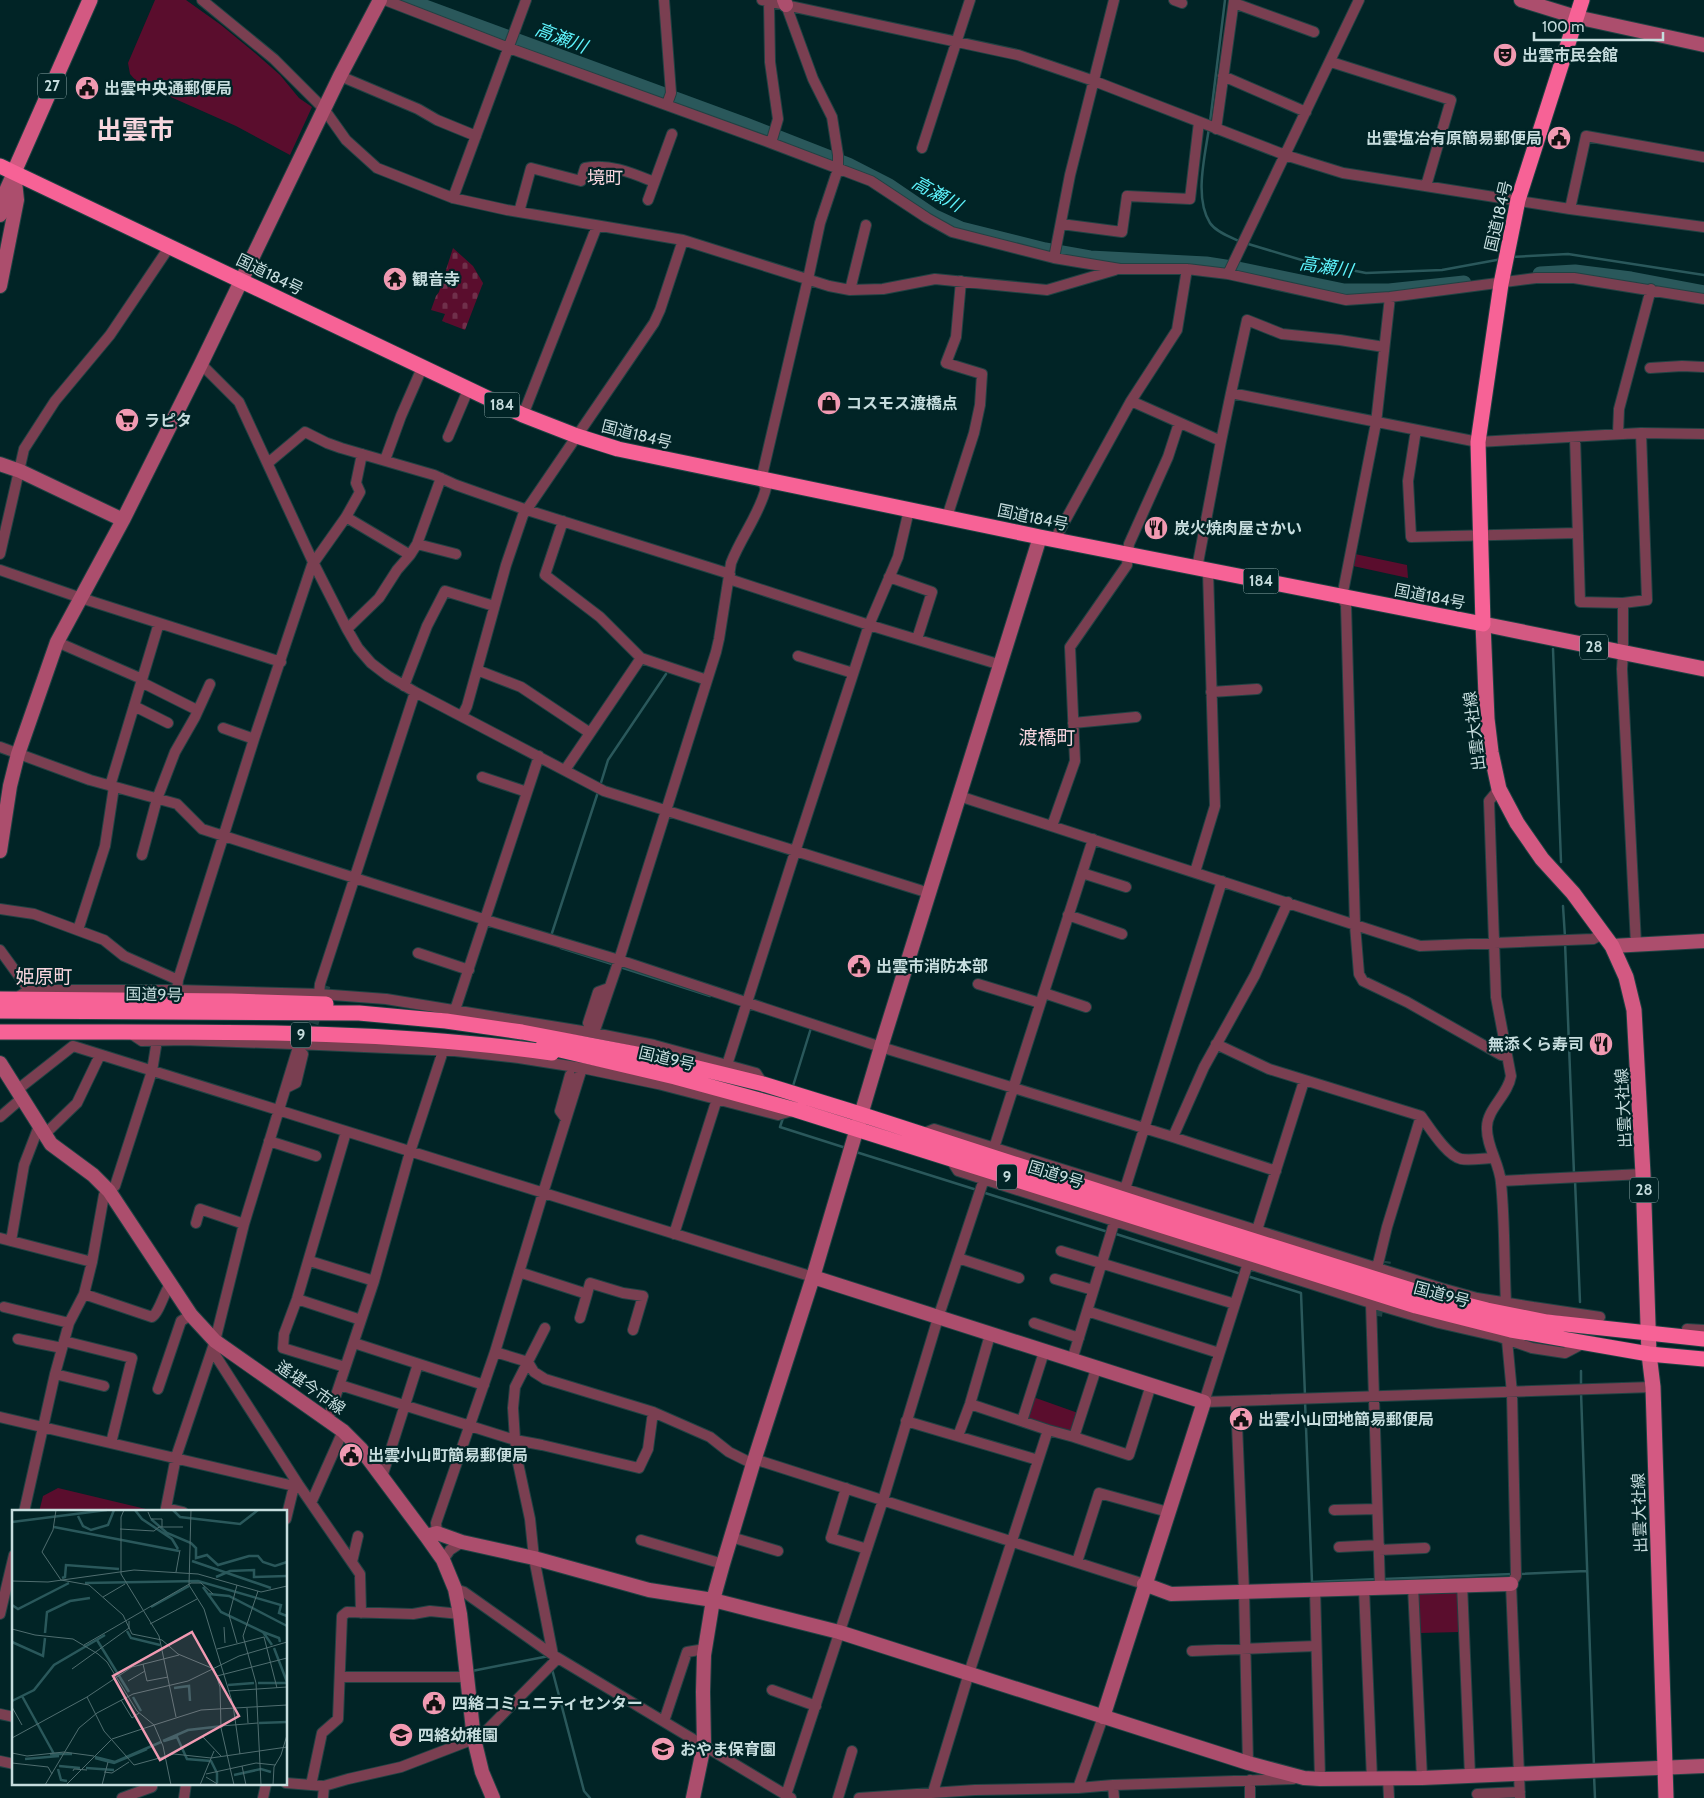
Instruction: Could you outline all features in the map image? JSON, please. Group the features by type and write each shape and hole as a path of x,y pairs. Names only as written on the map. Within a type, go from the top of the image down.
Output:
{"highway":[{"name":"国道184号","path":"0,166 241,279 468,390 523,415 577,436 618,449 1047,538 1483,624 1478,442 1500,284 1518,200 1582,0"},
{"name":"9","path":"0,999 22,994 122,1000 341,1004 451,1015"},
{"name":"国道9号","path":"0,1011 451,1015 522,1032 654,1057 763,1084 951,1160 1064,1199 1201,1238 1416,1306 1511,1330 1649,1354 1704,1360"},
{"name":"国道9号","path":"307,1014 385,1020 472,1032 539,1045 675,1077 796,1110 922,1134 1424,1294 1487,1310 1547,1322 1650,1334 1699,1333"},
{"name":"9","path":"0,1032 260,1033 387,1038 518,1049 601,1060"}],"main road":[{"name":"27","path":"14,172 90,0"},
{"name":"28","path":"1483,624 1704,669"},
{"name":"出雲大社線","path":"1483,624 1487,718 1491,752 1499,789 1517,823 1542,859 1573,894 1608,940 1626,977 1634,1010 1650,1334 1649,1354 1653,1387 1666,1798"}],"street":[{"path":"202,0 274,59 324,109 346,140 377,168 453,198 519,212 683,240 829,286 850,290 883,289 935,279 1047,290 1120,269"},
{"path":"0,850 10,786 18,754 57,642 109,542 123,520 201,364 340,76 380,0"},
{"path":"385,0 509,48 667,104 871,180 927,218 952,232 1054,258 1120,269 1188,269 1228,274 1346,300 1390,297 1536,278 1574,278 1704,299"},
{"path":"453,198 526,0"},
{"path":"664,0 671,93 667,104"},
{"path":"922,148 970,0"},
{"path":"1054,258 1070,174 1114,0"},
{"path":"1228,274 1359,0"},
{"path":"1521,0 1576,17 1704,45"},
{"path":"1576,17 1578,0"},
{"path":"771,143 778,119 770,62 765,1 785,2 1018,55 1094,81 1285,156 1343,173 1570,209 1704,227"},
{"path":"1216,128 1234,1 1314,32"},
{"path":"594,1033 619,960 719,639 731,563 762,504 766,488 761,480 820,223 838,169 838,155 832,117 813,79 785,2"},
{"path":"1331,62 1451,100 1426,186"},
{"path":"340,76 476,136"},
{"path":"1223,76 1306,112"},
{"path":"1061,224 1122,232 1127,196 1190,199 1199,122"},
{"path":"648,200 672,134"},
{"path":"1570,209 1586,136 1704,157"},
{"path":"519,212 531,168 581,181 585,168 592,166 620,168 654,182"},
{"path":"0,215 4,195 14,172"},
{"path":"0,286 17,200 14,172"},
{"path":"523,415 597,226"},
{"path":"850,290 866,226"},
{"path":"462,716 467,706 518,527 527,510 654,323 683,240"},
{"path":"0,554 24,449 55,401 110,335 170,246"},
{"path":"693,1798 704,1745 703,1692 705,1649 713,1600 880,1047 1001,665 1047,538 1177,330 1188,269"},
{"path":"947,517 974,433 980,405 982,374 946,363 956,337 961,281"},
{"path":"1618,434 1619,409 1651,289"},
{"path":"1390,297 1376,423 1342,597 1346,605 1355,925 1359,974 1363,981 1407,1002 1500,1055 1507,1056"},
{"path":"1195,872 1214,806 1211,692 1203,569 1221,441 1247,320 1282,334 1384,347"},
{"path":"201,364 239,402 347,629 358,648 371,663 404,686 604,791 929,893"},
{"path":"1650,368 1704,367"},
{"path":"386,460 401,416 422,368"},
{"path":"448,437 468,390"},
{"path":"1231,393 1478,442 1641,433 1704,434"},
{"path":"1131,401 1221,441"},
{"path":"1052,826 1075,760 1070,647 1128,565 1129,544 1168,457 1171,442 1179,423"},
{"path":"1416,430 1408,481 1411,538 1578,533"},
{"path":"268,463 305,432 327,444 386,460 441,478 527,510 730,576 869,625 1001,665"},
{"path":"1575,437 1580,602 1622,603 1647,600 1641,433"},
{"path":"177,985 254,739 314,562 346,517 360,492 356,483 362,454"},
{"path":"0,464 20,471 123,520"},
{"path":"347,629 379,598 397,570 410,555 441,478"},
{"path":"727,1065 869,625 898,557 909,510"},
{"path":"346,517 410,555"},
{"path":"563,521 545,575 600,617 641,658 707,680"},
{"path":"416,544 456,554"},
{"path":"0,570 281,662"},
{"path":"889,577 932,592 917,639"},
{"path":"404,686 427,626 445,591 494,606"},
{"path":"1622,603 1622,669 1636,944"},
{"path":"78,930 105,846 112,786 159,623"},
{"path":"57,642 142,681 194,708"},
{"path":"798,656 853,673"},
{"path":"565,770 641,658"},
{"path":"476,670 520,686 590,733"},
{"path":"142,855 157,799 175,752 195,717 210,684"},
{"path":"1211,692 1257,689"},
{"path":"319,994 320,984 330,951 415,692"},
{"path":"134,706 168,723"},
{"path":"1073,723 1136,717"},
{"path":"223,728 254,739"},
{"path":"0,748 90,780 176,804 202,829 486,920 619,960 880,1047 1173,1137 1276,1171"},
{"path":"451,1015 486,920 486,913 539,756"},
{"path":"482,777 527,792"},
{"path":"1499,789 1489,800 1496,997 1511,1076 1509,1085 1488,1119 1486,1129 1501,1181 1506,1302"},
{"path":"959,796 1420,946 1592,939 1636,944 1704,941"},
{"path":"994,1148 1093,839"},
{"path":"1082,873 1126,887"},
{"path":"1125,1189 1222,881"},
{"path":"1173,1137 1204,1067 1255,975 1288,902"},
{"path":"0,909 34,914 104,940 124,956 177,985"},
{"path":"1068,915 1122,934"},
{"path":"0,950 22,994 140,989 177,985 246,992 319,994 386,999 451,1015 538,1024 594,1033 672,1050 756,1072 763,1084"},
{"path":"326,984 334,960 330,951"},
{"path":"418,954 469,970"},
{"path":"978,984 1086,1007"},
{"path":"584,1012 590,994 609,988"},
{"path":"122,1000 140,989"},
{"path":"232,1001 246,992"},
{"path":"588,1023 598,992"},
{"path":"373,1008 386,999"},
{"path":"522,1032 538,1024"},
{"path":"130,1033 142,1040 374,1047 519,1058 582,1068 658,1084 778,1115 796,1110"},
{"path":"243,1042 260,1033"},
{"path":"374,1047 387,1038"},
{"path":"24,1510 55,1374 69,1324 84,1294 92,1262 104,1195 115,1186 152,1071 157,1040"},
{"path":"175,1510 166,1508 176,1457 213,1345 244,1224 299,1044"},
{"path":"1216,1044 1269,1069 1421,1116 1453,1156 1462,1159 1493,1158"},
{"path":"0,1116 19,1094 73,1046 812,1277 1044,1352 1097,1366 1204,1402 1653,1387"},
{"path":"654,1057 672,1050"},
{"path":"328,1419 374,1281 410,1152 443,1051"},
{"path":"286,1088 296,1083 303,1054"},
{"path":"12,1241 24,1165 42,1130 77,1103 100,1055"},
{"name":"遙堪今市線","path":"0,1064 42,1130 58,1151 93,1175 109,1191 213,1345 328,1419 343,1431 361,1449 382,1477 431,1534 455,1588 460,1614 474,1739 482,1772 493,1798"},
{"path":"582,1068 563,1115 495,1352 431,1534 534,1558 649,1590 713,1600 839,1632 1248,1763 1304,1778"},
{"path":"658,1084 675,1077"},
{"path":"563,1115 566,1078"},
{"path":"1257,1230 1304,1081"},
{"path":"674,1234 717,1099"},
{"path":"1377,1268 1390,1217 1421,1116"},
{"path":"922,1134 934,1129 1477,1298 1600,1317"},
{"path":"345,1367 283,1348 284,1334 297,1299 346,1132"},
{"path":"269,1141 316,1156"},
{"path":"951,1160 958,1171 1064,1199 1115,1220 1187,1244 1439,1323 1532,1348 1565,1353 1584,1343"},
{"path":"1057,1178 1073,1172"},
{"path":"1501,1181 1643,1174"},
{"path":"455,1588 464,1592 556,1657 789,1797 839,1632 883,1500 938,1318 984,1179"},
{"path":"196,1223 200,1209 244,1224"},
{"path":"1188,1220 1205,1214"},
{"path":"1386,1261 1393,1223 1390,1217"},
{"path":"1072,1360 1115,1220"},
{"path":"0,1238 92,1262"},
{"path":"1187,1244 1201,1238"},
{"path":"1061,1251 1235,1304"},
{"path":"1309,1258 1331,1254"},
{"path":"958,1258 1019,1278"},
{"path":"313,1262 374,1281"},
{"path":"1078,1788 1103,1717 1248,1263"},
{"path":"519,1272 587,1294"},
{"path":"1310,1283 1327,1278"},
{"path":"1056,1279 1093,1290"},
{"path":"84,1294 152,1317 156,1314 164,1292 171,1283"},
{"path":"580,1318 590,1283 623,1293 643,1296 633,1330"},
{"path":"1424,1294 1441,1288"},
{"path":"297,1299 361,1320"},
{"path":"1371,1303 1380,1588"},
{"path":"4,1307 69,1324"},
{"path":"1533,1308 1547,1322"},
{"path":"1087,1311 1219,1353"},
{"path":"158,1389 181,1321 191,1315"},
{"path":"1373,1362 1379,1354 1377,1316"},
{"path":"1439,1323 1457,1316"},
{"path":"1034,1323 1079,1338"},
{"path":"546,1328 515,1387 513,1408 515,1440 530,1519 534,1558 556,1657"},
{"path":"958,1436 970,1404 990,1335"},
{"path":"18,1339 132,1358 111,1443"},
{"path":"1477,1794 1520,1795 1511,1584 1516,1576 1512,1393 1507,1340"},
{"path":"354,1343 484,1385"},
{"path":"213,1345 296,1485 311,1503 360,1574 361,1613"},
{"path":"495,1352 528,1362 534,1372 545,1379 653,1412 710,1438 729,1452 754,1462 846,1488 1012,1540 1171,1594 1511,1584"},
{"path":"1022,1421 1044,1352"},
{"path":"382,1477 418,1364"},
{"path":"1074,1437 1097,1366"},
{"path":"55,1374 104,1386"},
{"path":"340,1385 515,1440 542,1444 639,1468 648,1450 653,1412"},
{"path":"970,1404 1129,1455 1151,1385"},
{"path":"1236,1401 1246,1650 1248,1763"},
{"path":"0,1418 296,1485"},
{"path":"906,1421 1038,1460"},
{"path":"932,1792 1048,1430"},
{"path":"311,1503 343,1431"},
{"path":"288,1512 296,1485"},
{"path":"846,1488 831,1538 866,1549"},
{"path":"1077,1562 1099,1493 1168,1512"},
{"path":"1334,1510 1377,1509"},
{"path":"352,1562 358,1536"},
{"path":"731,1537 778,1551"},
{"path":"641,1540 723,1564"},
{"path":"442,1560 450,1550 462,1542"},
{"path":"1339,1547 1425,1548"},
{"path":"0,1614 2,1595 12,1562"},
{"path":"1462,1584 1470,1776"},
{"path":"1413,1586 1422,1778"},
{"path":"1364,1588 1372,1779"},
{"path":"1315,1589 1320,1779"},
{"path":"311,1785 322,1733 338,1719 342,1616 346,1612 413,1614 430,1611 460,1614"},
{"path":"1192,1651 1316,1646"},
{"path":"664,1721 687,1652 705,1649"},
{"path":"288,1783 324,1786 402,1767 474,1739 487,1730 556,1657"},
{"path":"340,1677 467,1677"},
{"path":"772,1690 816,1706"},
{"path":"838,1798 852,1750"},
{"path":"859,1798 932,1792 976,1794 1113,1785 1304,1778 1422,1778 1704,1766"},
{"path":"1388,1778 1389,1798"},
{"path":"1250,1780 1250,1798"},
{"path":"1113,1785 1114,1798"},
{"path":"122,1798 153,1786"},
{"path":"146,1798 153,1786"},
{"path":"323,1798 324,1786"}],"green space":[{"path":"155,0 186,0 255,53 280,75 299,98 312,107 290,155 236,126 137,82 130,74 128,63"},
{"path":"453,248 473,266 483,283 465,330 442,321 445,314 431,310 439,292"},
{"path":"1355,554 1407,565 1408,578 1353,566"},
{"path":"1033,1397 1078,1413 1073,1432 1027,1418"},
{"path":"58,1488 150,1510 40,1510 43,1496"},
{"path":"1455,1588 1459,1593 1460,1632 1420,1633 1418,1590"}],"waterway":[{"name":"高瀬川","path":"406,0 746,125 848,165 889,186 933,216 961,229 1045,250 1090,258 1206,264 1344,291 1389,291 1464,283"},
{"path":"1210,122 1225,0"},
{"path":"1209,128 1202,177 1205,213 1210,223 1216,229 1239,241"},
{"path":"1245,243 1305,261 1366,273 1442,270 1502,259"},
{"path":"1512,257 1568,254 1704,275"},
{"name":"高瀬川","path":"1540,274 1575,272 1631,279 1704,293"},
{"path":"1553,649 1561,862"},
{"path":"600,786 608,760 666,674"},
{"path":"551,936 598,792"},
{"path":"1563,906 1565,937"},
{"path":"1565,942 1574,1174"},
{"path":"561,948 615,965"},
{"path":"620,967 710,996"},
{"path":"793,1086 811,1028"},
{"path":"783,1118 780,1127 846,1148"},
{"path":"856,1152 977,1190"},
{"path":"1575,1180 1580,1302"},
{"path":"982,1192 1108,1232"},
{"path":"1113,1233 1241,1274"},
{"path":"1247,1276 1301,1293 1305,1396"},
{"path":"1581,1371 1581,1387"},
{"path":"1581,1392 1594,1767"},
{"path":"1305,1401 1312,1582 1378,1579"},
{"path":"1519,1574 1586,1571"},
{"path":"1384,1579 1513,1574"},
{"path":"472,1671 549,1656"},
{"path":"552,1669 584,1791 590,1798"},
{"path":"1594,1775 1595,1798"}],"tunnel":[{"path":"309,1038 326,984"},
{"path":"1383,1278 1386,1261"},
{"path":"1377,1316 1380,1297"}],"place":[{"name":"出雲市民会館","path":"1505,55"},
{"name":"出雲中央通郵便局","path":"87,88"},
{"name":"出雲塩冶有原簡易郵便局","path":"1559,138"},
{"name":"観音寺","path":"395,279"},
{"name":"コスモス渡橋点","path":"829,403"},
{"name":"ラピタ","path":"127,420"},
{"name":"炭火焼肉屋さかい","path":"1156,528"},
{"name":"出雲市消防本部","path":"859,966"},
{"name":"無添くら寿司","path":"1601,1044"},
{"name":"出雲小山団地簡易郵便局","path":"1241,1419"},
{"name":"出雲小山町簡易郵便局","path":"351,1455"},
{"name":"四絡コミュニティセンター","path":"434,1703"},
{"name":"四絡幼稚園","path":"401,1735"},
{"name":"おやま保育園","path":"663,1749"}],"district":[{"name":"出雲市","path":"135,130"},
{"name":"境町","path":"605,178"},
{"name":"渡橋町","path":"1047,737"},
{"name":"姫原町","path":"44,976"}]}
